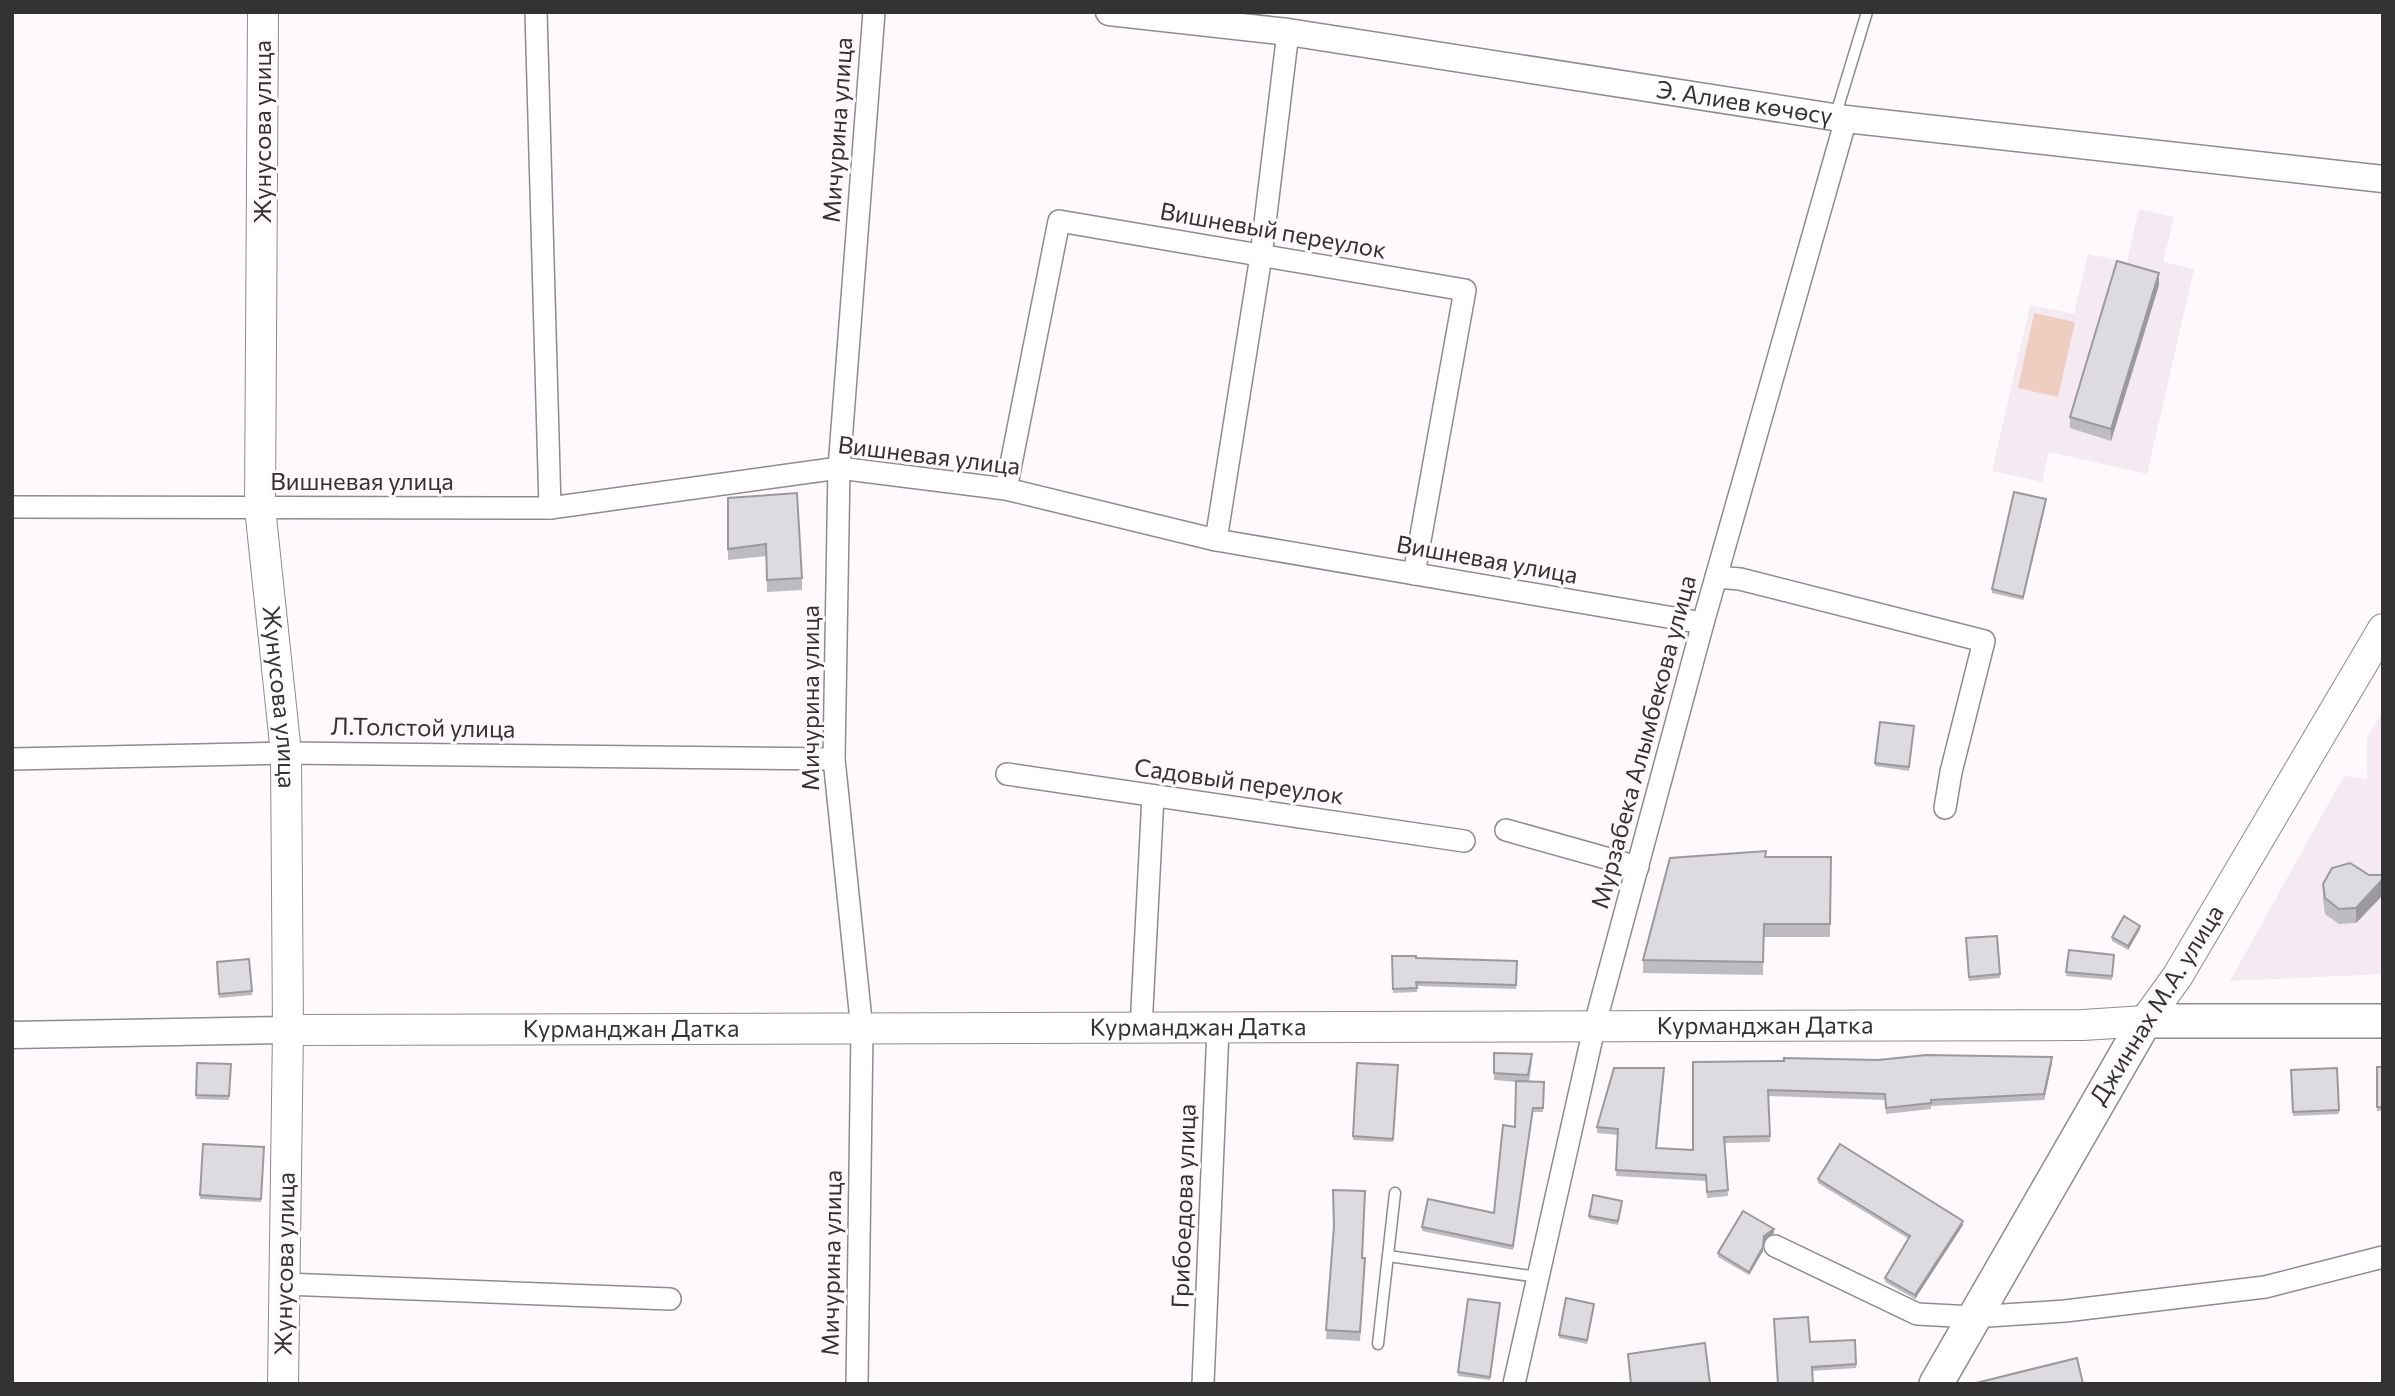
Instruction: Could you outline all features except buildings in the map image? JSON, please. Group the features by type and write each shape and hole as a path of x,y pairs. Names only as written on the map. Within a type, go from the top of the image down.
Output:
{"main road":[{"name":"Жунусова улица","path":"263,12 260,508 286,753 288,1030 283,1384"},
{"name":"Джиннах М.А. улица","path":"1936,1384 2145,1021 2177,977 2383,629"},
{"name":"Курманджан Датка","path":"288,1030 523,1027 1218,1029 1595,1024 2083,1026 2145,1021 2383,1021"}],"street":[{"path":"536,12 550,508"},
{"name":"Мичурина улица","path":"857,1384 863,1030 834,759 839,468 874,12"},
{"name":"Э. Алиев көчөсү","path":"1109,12 1288,32 1841,118 2383,179"},
{"path":"1216,540 1261,256 1288,32"},
{"name":"Мурзабека Алымбекова улица","path":"1514,1384 1595,1024 1841,118"},
{"name":"Вишневый переулок","path":"1006,489 1059,221 1465,290 1414,574"},
{"name":"Вишневая улица","path":"12,507 550,508 839,468 1006,489 1216,540 1703,624"},
{"path":"1716,577 1740,579 1984,641 1951,772 1945,808"},
{"name":"Л.Толстой улица","path":"12,759 286,753 834,759"},
{"name":"Садовый переулок","path":"1007,774 1464,841"},
{"path":"1141,1028 1153,796"},
{"path":"1506,830 1638,867"},
{"name":"Грибоедова улица","path":"1203,1384 1218,1029"},
{"name":"Курманджан Датка","path":"12,1034 288,1030"},
{"path":"1775,1246 1917,1314 1973,1317 2065,1311 2264,1287 2383,1257"},
{"path":"285,1284 670,1299"}],"lane":[{"path":"1841,118 1867,12"},
{"path":"1378,1344 1395,1193"},
{"path":"1388,1256 1538,1277"}],"shaded area":[{"path":"2139,209 2174,217 2163,262 2194,269 2147,474 2049,452 2042,482 1992,471 2030,305 2074,314 2088,254 2127,262"},
{"path":"2034,313 2075,322 2058,397 2018,388"},
{"path":"2383,711 2383,974 2230,981 2344,776 2367,779 2367,738"}]}
